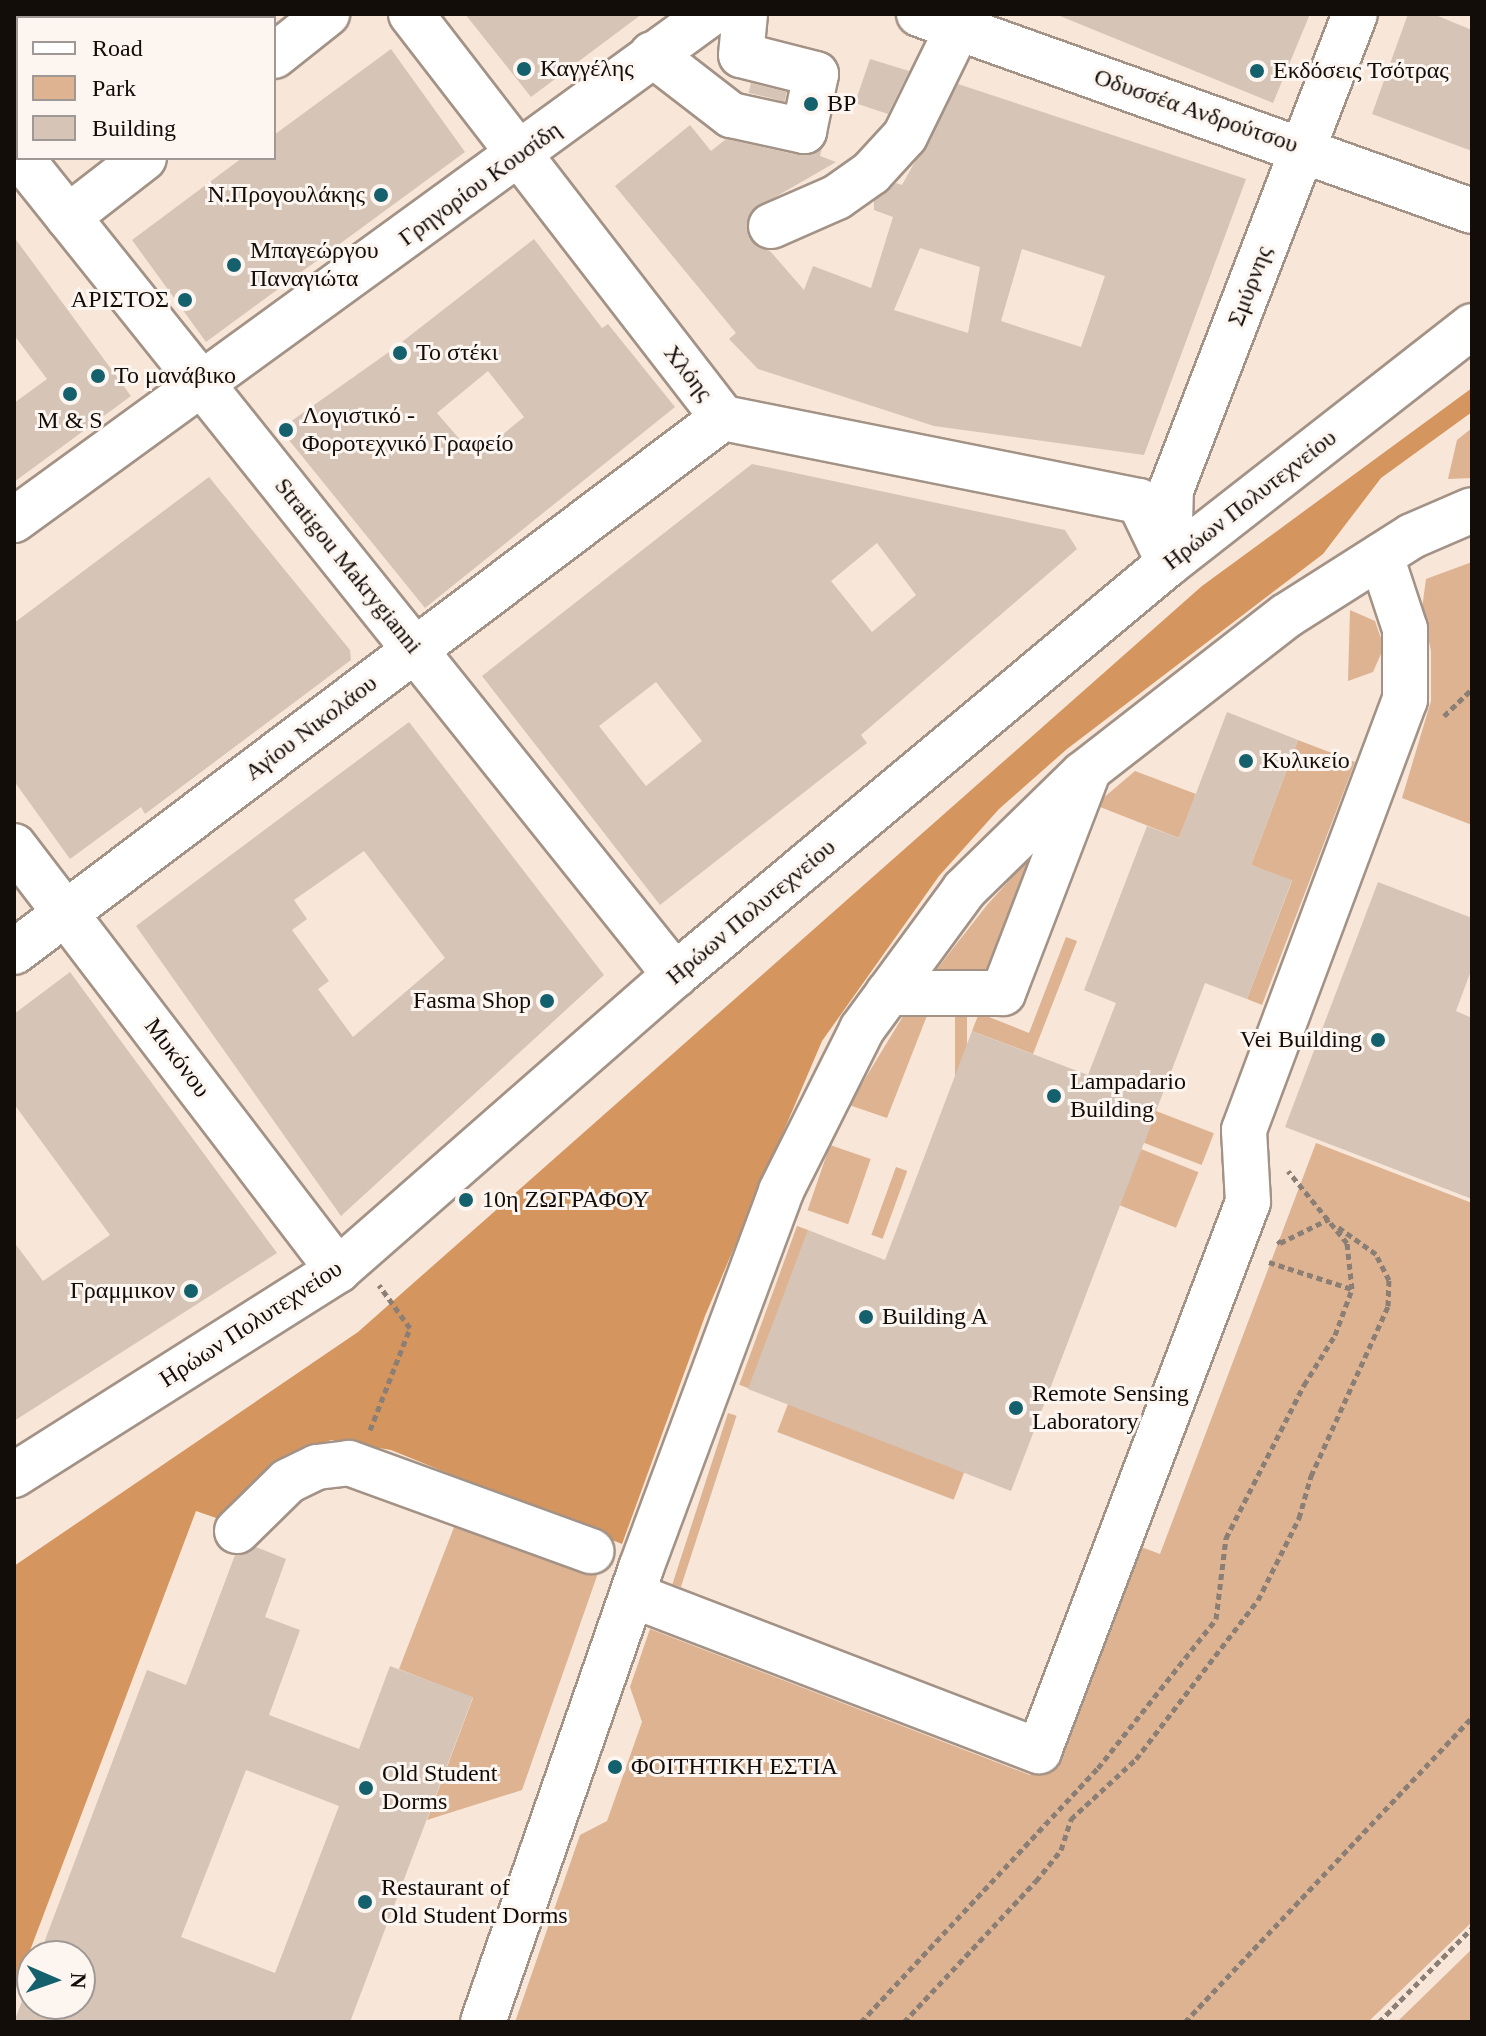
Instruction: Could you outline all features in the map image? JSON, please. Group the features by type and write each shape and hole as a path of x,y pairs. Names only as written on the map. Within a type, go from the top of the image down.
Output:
{"street":[{"path":"276,54 327,14"},
{"name":"Χλόης","path":"411,14 723,418 1139,501 1169,563"},
{"name":"Γρηγορίου Κουσίδη","path":"14,520 521,155 652,54 710,14"},
{"path":"652,54 731,115 775,125 788,68 741,55 745,14"},
{"name":"Σμύρνης","path":"1169,563 1171,490 1355,14"},
{"path":"771,226 837,197 871,173 905,136 938,21"},
{"name":"Οδυσσέα Ανδρούτσου","path":"938,21 1472,211"},
{"name":"Stratigou Makrygianni","path":"22,160 675,975"},
{"path":"68,217 141,160"},
{"name":"Ηρώων Πολυτεχνείου","path":"14,1475 347,1262 675,975 1169,563 1472,326"},
{"name":"Αγίου Νικολάου","path":"14,952 723,418"},
{"path":"483,2022 632,1595 781,1191 818,1109 888,993 964,890 1021,829 1090,768 1235,653 1335,585 1385,563 1472,510"},
{"path":"1385,563 1472,543"},
{"path":"632,1595 1039,1751 1248,1202 1244,1130 1405,700 1408,652 1385,563"},
{"path":"888,993 1003,993 1090,768"},
{"name":"Μυκόνου","path":"14,846 347,1262"},
{"path":"237,1531 274,1491 302,1473 331,1464 357,1465 591,1551"}],"path":[{"path":"861,2022 1098,1768 1216,1619 1226,1538 1304,1385 1335,1335 1352,1289 1347,1243 1334,1224 1376,1254 1389,1280 1388,1306 1311,1476 1299,1518 1258,1600 1136,1759 1071,1819 1061,1850 1036,1881 904,2022"},
{"path":"1230,1250 1352,1289"},
{"path":"347,1262 410,1328 357,1465"},
{"path":"1185,2022 1472,1717"},
{"path":"1379,2022 1472,1928"}],"green space":[{"path":"1472,428 1472,478 1448,479 1457,440"},
{"path":"1472,562 1472,825 1402,798 1431,701 1431,651 1422,609 1426,579"},
{"path":"1350,610 1375,621 1384,647 1373,672 1348,681"},
{"path":"1298,740 1355,762 1262,1005 1247,999 1292,881 1251,865"},
{"path":"1135,771 1196,794 1179,838 1095,805"},
{"path":"1046,840 993,980 929,979 987,905"},
{"path":"1066,937 1077,941 1033,1054 972,1031 979,1013 1029,1033"},
{"path":"905,1013 928,1013 887,1118 849,1105"},
{"path":"955,1013 967,1013 967,1135 955,1135"},
{"path":"1156,1111 1214,1133 1202,1165 1144,1143"},
{"path":"1316,1143 1472,1203 1472,1922 1368,2022 515,2022 580,1835 607,1821 642,1722 630,1687 650,1629 1030,1775 1120,1539 1160,1554"},
{"path":"830,1145 871,1159 848,1224 808,1210"},
{"path":"1141,1149 1198,1172 1176,1228 1119,1205"},
{"path":"896,1167 907,1171 883,1239 871,1235"},
{"path":"797,1226 808,1230 750,1389 739,1385"},
{"path":"788,1404 964,1472 954,1500 777,1432"},
{"path":"728,1413 737,1416 681,1587 672,1584"},
{"path":"458,1517 598,1573 522,1790 427,1820 473,1698 399,1669"},
{"path":"1472,1949 1471,2022 1397,2022"}],"shaded area":[{"path":"1472,388 1472,412 1381,478 1323,554 1067,749 999,809 939,876 822,1041 705,1316 622,1544 391,1450 332,1440 299,1449 265,1470 219,1519 196,1511 34,1940 16,1940 14,1993 14,1566 358,1332 1202,586"}],"building":[{"path":"465,14 642,14 531,97"},
{"path":"1055,14 1310,14 1273,103"},
{"path":"1408,14 1433,14 1472,30 1472,151 1372,114"},
{"path":"391,49 465,152 206,342 132,240 239,160 276,160 276,134"},
{"path":"870,59 909,71 888,114 855,103"},
{"path":"751,83 787,92 784,102 749,93"},
{"path":"958,84 1246,179 1144,455 934,426 758,369 729,339 736,333 615,186 690,125 711,151 726,139 799,155 822,148 820,156 836,162 751,211 748,235 757,247 770,251 804,290 813,266 871,288 893,217 874,210 874,201 896,183 902,185","holes":["920,248 980,267 968,333 894,310","1022,249 1105,276 1081,347 1001,321"]},
{"path":"14,237 131,396 14,482 14,403 47,379 14,335"},
{"path":"534,239 602,328 608,324 675,407 425,608 280,429 389,352","holes":["488,371 524,417 475,457 437,413"]},
{"path":"752,464 1065,530 1077,549 861,735 867,743 660,905 482,676","holes":["877,543 916,595 872,632 831,581","656,682 702,741 646,786 599,726"]},
{"path":"209,477 350,650 351,660 145,814 141,807 70,859 14,781 14,623"},
{"name":"Lampadario Building","path":"1227,712 1298,740 1251,865 1292,880 1247,999 1205,983 1011,1491 748,1389 808,1230 885,1260 972,1031 1088,1075 1116,1003 1084,990 1147,826 1179,838"},
{"path":"409,722 604,975 341,1216 136,926","holes":["364,851 445,958 353,1037 318,989 329,981 292,930 307,919 294,900"]},
{"name":"Vei Building","path":"1378,882 1472,918 1472,968 1456,1011 1472,1018 1472,1199 1285,1127"},
{"path":"70,972 277,1253 14,1421 14,1242 43,1281 110,1235 14,1104 14,1014"},
{"name":"Old Student Dorms","path":"256,1547 286,1559 265,1617 300,1630 269,1715 359,1749 390,1666 473,1697 350,2022 14,2022 16,2017 16,2020 96,2020 96,1940 45,1940 147,1670 186,1685 235,1555","holes":["246,1770 339,1806 275,1973 181,1937"]}],"place":[{"name":"Καγγέλης","path":"524,69"},
{"name":"Εκδόσεις Τσότρας","path":"1257,71"},
{"name":"BP","path":"811,104"},
{"name":"Ν.Προγουλάκης","path":"381,195"},
{"name":"Μπαγεώργου Παναγιώτα","path":"234,265"},
{"name":"ΑΡΙΣΤΟΣ","path":"185,300"},
{"name":"Το στέκι","path":"400,353"},
{"name":"Το μανάβικο","path":"98,376"},
{"name":"M & S","path":"70,394"},
{"name":"Λογιστικό - Φοροτεχνικό Γραφείο","path":"286,430"},
{"name":"Κυλικείο","path":"1246,761"},
{"name":"Fasma Shop","path":"547,1001"},
{"name":"Vei Building","path":"1378,1040"},
{"name":"Lampadario Building","path":"1054,1096"},
{"name":"10η ΖΩΓΡΑΦΟΥ","path":"466,1200"},
{"name":"Γραμμικον","path":"191,1291"},
{"name":"Building A","path":"866,1317"},
{"name":"Remote Sensing Laboratory","path":"1016,1408"},
{"name":"ΦΟΙΤΗΤΙΚΗ ΕΣΤΙΑ","path":"615,1767"},
{"name":"Old Student Dorms","path":"366,1788"},
{"name":"Restaurant of Old Student Dorms","path":"365,1902"}]}
